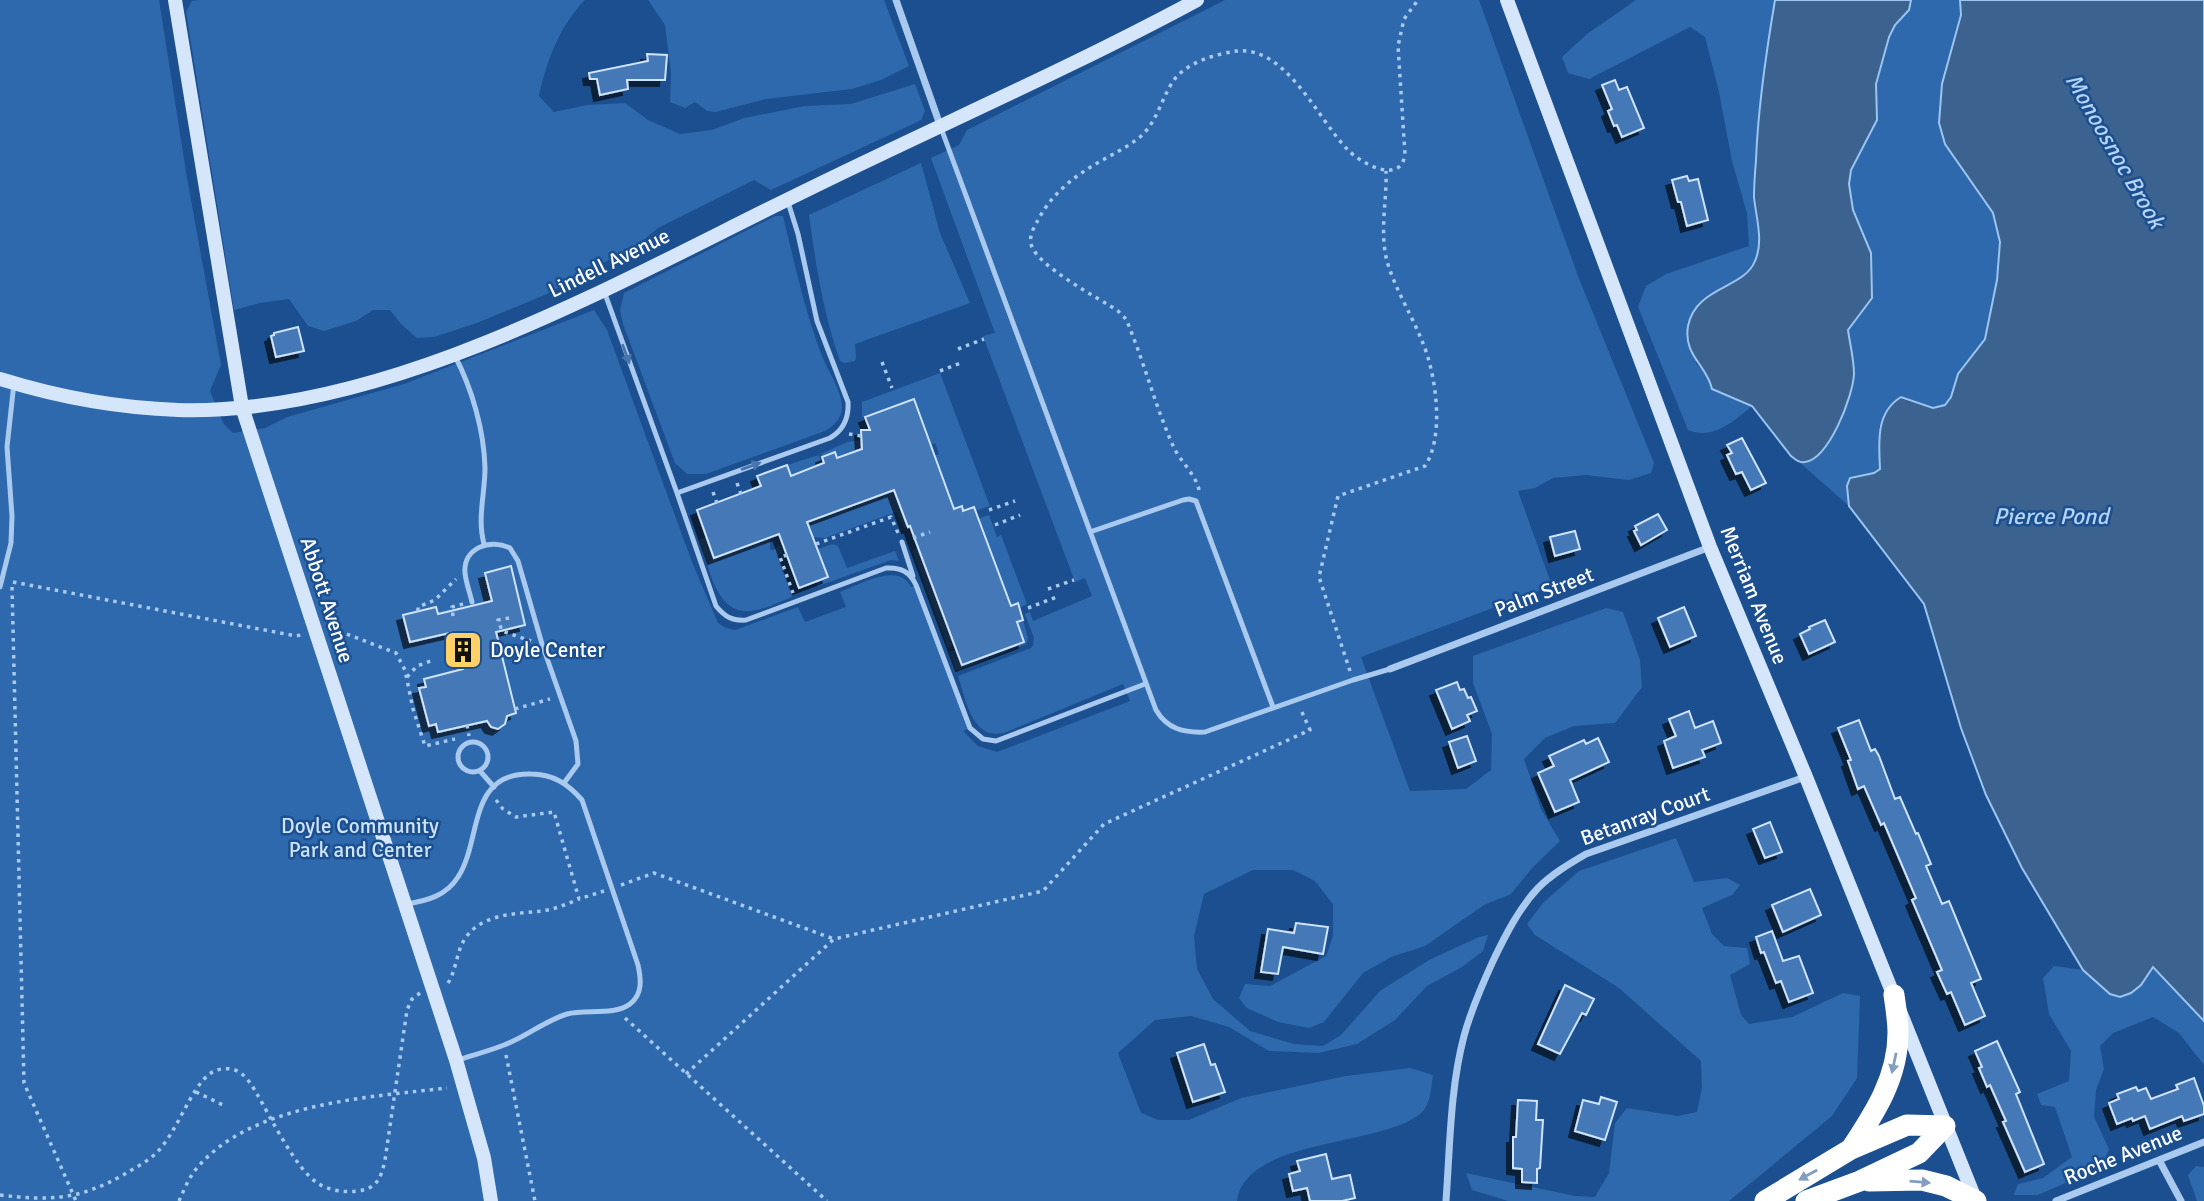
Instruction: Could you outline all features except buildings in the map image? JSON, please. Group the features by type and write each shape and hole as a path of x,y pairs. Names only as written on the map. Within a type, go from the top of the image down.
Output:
{"highway":[{"path":"1851,1149 1876,1112 1892,1072 1898,1034 1894,995"},
{"path":"1765,1201 1851,1149 1907,1125 1945,1126"},
{"path":"1806,1201 1860,1181 1919,1153 1945,1126"},
{"path":"1860,1181 1922,1180 1946,1186 1976,1201"}],"street":[{"name":"Abbott Avenue","path":"176,0 242,407 456,1060 484,1158 491,1201"},
{"path":"897,0 940,125"},
{"name":"Lindell Avenue","path":"7,381 95,403 179,410 242,407 316,396 405,372 503,335 603,290 940,125 1112,45 1197,0"},
{"name":"Merriam Avenue","path":"1507,0 1710,547 1806,777 1976,1201"},
{"name":"Palm Street","path":"1390,669 1710,547"},
{"name":"Betanray Court","path":"1446,1201 1455,1089 1464,1036 1500,946 1520,911 1538,888 1561,869 1586,854 1806,777"},
{"name":"Roche Avenue","path":"2056,1201 2204,1142"},
{"path":"2159,1160 2181,1201"}],"lane":[{"path":"940,125 1145,684 1162,720 1181,731 1205,732 1390,669"},
{"path":"677,493 838,433 845,423 849,407 817,321 787,200"},
{"path":"603,290 716,606 723,615 732,620 746,620 886,568 903,569 916,585"},
{"path":"454,354 472,397 483,450 484,482 480,525 484,544"},
{"path":"0,587 11,543 12,516 7,381"},
{"path":"1090,532 1183,500 1189,499 1197,504 1273,707"},
{"path":"902,542 970,727 983,739 996,741 1145,684"},
{"path":"472,602 465,572 467,564 474,552 484,544 504,545 515,554 542,644 576,741 579,759 564,783"},
{"path":"480,771 488,759 485,749 478,743 468,743 460,749 459,763 466,771 480,771 494,787"},
{"path":"405,905 440,896 458,878 465,864 482,802 494,787 507,779 523,774 552,776 582,800 641,978 640,987 632,1003 616,1009 569,1013 504,1046 456,1060"}],"path":[{"path":"1197,504 1199,485 1175,451 1126,319 1044,263 1036,254 1030,241 1041,215 1073,178 1141,136 1157,116 1176,76 1224,53 1253,52 1266,57 1283,70 1317,108 1348,150 1386,171 1397,169 1405,160 1398,46 1404,19 1418,0"},
{"path":"1353,680 1319,577 1338,496 1425,466 1432,456 1436,429 1436,405 1424,344 1387,260 1382,229 1386,212 1386,171"},
{"path":"958,349 984,339"},
{"path":"882,362 892,388"},
{"path":"940,371 963,362"},
{"path":"989,510 1015,501"},
{"path":"995,525 1020,515"},
{"path":"816,544 891,517 902,542 930,532"},
{"path":"787,555 780,557 796,601"},
{"path":"1048,589 1074,580"},
{"path":"75,1199 24,1083 12,582 296,636 303,635"},
{"path":"418,611 418,607 432,602 442,592"},
{"path":"1028,608 1057,597"},
{"path":"453,616 452,607 458,605"},
{"path":"509,618 498,620 502,631 542,644"},
{"path":"327,628 390,649 399,658 407,677 413,709 425,746 455,739"},
{"path":"407,677 417,666 433,660"},
{"path":"515,709 560,697"},
{"path":"686,1074 834,939 1043,891 1104,824 1310,730 1296,700"},
{"path":"467,725 469,736"},
{"path":"495,799 503,809 516,817 554,812 579,899"},
{"path":"440,987 448,984 455,972 461,946 471,931 502,915 560,907 654,873 834,939"},
{"path":"0,1195 75,1199 105,1185 151,1158 168,1140 196,1092 211,1073 223,1069 237,1070 252,1085 299,1162 318,1184 349,1192 373,1187 380,1179 396,1094 407,1010 412,999 422,993"},
{"path":"616,1009 827,1201"},
{"path":"504,1046 534,1201"},
{"path":"179,1201 197,1168 227,1142 272,1119 301,1110 362,1098 463,1086"},
{"path":"196,1092 223,1105"}],"green space":[{"name":"Doyle Community Park and Center","path":"0,0 159,0 187,178 221,365 210,391 223,423 233,433 265,428 287,417 404,384 594,310 607,330 692,562 718,623 735,630 798,607 805,622 846,607 840,592 888,575 905,579 911,587 916,585 970,728 963,731 978,746 997,752 1130,701 1123,684 1004,733 993,734 977,724 967,706 958,676 1031,648 1034,638 1025,614 1030,612 1033,621 1092,596 1085,578 1075,582 983,336 995,333 931,158 959,145 967,130 1225,0 1479,0 1578,276 1654,463 1651,473 1629,480 1586,475 1553,478 1535,488 1518,491 1552,586 1361,657 1410,791 1466,789 1491,770 1492,734 1473,683 1473,656 1606,608 1623,612 1640,660 1642,687 1615,723 1574,726 1545,738 1524,759 1541,809 1560,841 1533,867 1511,894 1484,905 1425,946 1391,957 1363,973 1324,1022 1309,1028 1278,1022 1247,1008 1239,998 1245,984 1270,986 1326,956 1333,936 1333,904 1315,881 1293,870 1253,870 1204,894 1194,936 1197,969 1213,999 1250,1031 1294,1044 1323,1046 1341,1035 1380,991 1429,960 1488,935 1483,951 1462,967 1427,986 1395,1020 1357,1044 1319,1053 1269,1051 1229,1027 1191,1016 1155,1020 1118,1053 1141,1113 1158,1120 1189,1120 1241,1098 1346,1076 1410,1068 1433,1075 1430,1096 1423,1111 1399,1125 1286,1155 1263,1166 1245,1181 1237,1201 0,1201"},
{"path":"585,0 561,32 539,96 554,112 587,105 625,103 648,120 680,134 712,130 744,118 805,106 851,104 915,84 925,111 921,120 771,190 754,180 658,228 640,243 547,294 477,323 434,337 417,338 390,310 373,310 356,321 324,331 308,326 289,299 234,310 186,12 192,1"},
{"path":"648,0 884,0 909,66 881,80 852,89 766,99 716,112 707,111 695,102 685,108 670,102 671,73 665,25"},
{"path":"1636,0 1775,0 1758,131 1755,185 1759,239 1756,260 1747,272 1701,300 1696,363 1710,380 1712,389 1752,406 1722,428 1706,433 1688,430 1638,307 1646,286 1666,274 1749,246 1747,213 1732,161 1705,37 1690,27 1589,79 1568,73 1562,57 1587,34"},
{"path":"1911,0 1960,0 1961,14 1942,84 1945,144 1993,213 2000,242 1997,280 1985,339 1958,374 1951,397 1945,405 1933,408 1902,397 1879,427 1880,469 1874,473 1850,478 1847,486 1849,506 1799,462 1808,462 1854,376 1848,330 1872,298 1871,253 1853,210 1849,184 1851,170 1877,120 1876,84 1889,37 1895,25 1909,10"},
{"path":"921,163 940,233 970,303 855,344 855,361 845,363 840,361 825,307 809,215"},
{"path":"775,216 783,216 814,334 839,392 841,414 835,424 825,431 706,474 687,474 675,463 623,324 620,310 624,293"},
{"path":"940,373 990,506 975,511 963,511 961,506 954,509 934,456 939,454 935,443 931,444 914,399 862,417 862,402"},
{"path":"862,440 863,449 837,458 835,452 822,457 821,454 847,442"},
{"path":"819,455 821,463 824,463 791,476 787,465"},
{"path":"894,490 908,527 904,528 896,512 825,538 813,537 807,522"},
{"path":"989,515 997,537 1001,535 1027,604 1019,608 1017,604 1011,606 982,526 971,529 977,519"},
{"path":"707,537 715,558 770,537 770,550 774,550 779,544 783,553 777,556 792,597 750,611 738,610 729,605 715,586 699,540"},
{"path":"833,544 838,546 847,568 895,551 899,561 891,560 818,586 816,582 828,577 818,549"},
{"path":"919,548 955,645 948,648 912,550"},
{"path":"1023,620 1028,638 1026,644 956,671 949,652 957,649 963,665 1024,642 1017,622"},
{"path":"1676,838 1694,882 1727,878 1740,885 1732,895 1702,908 1712,934 1724,946 1747,948 1750,964 1730,975 1741,1015 1749,1024 1792,1017 1843,993 1860,996 1857,1078 1832,1116 1729,1201 1508,1201 1472,1190 1466,1173 1575,1196 1595,1197 1609,1173 1615,1123 1627,1108 1678,1116 1697,1112 1702,1087 1701,1061 1619,988 1535,935 1527,924 1543,903 1579,871"},
{"path":"2054,966 2083,970 2110,993 2141,985 2153,967 2204,1021 2204,1065 2179,1033 2153,1017 2113,1033 2100,1046 2104,1069 2096,1090 2094,1117 2109,1149 2102,1167 2038,1195 2014,1195 2018,1184 2043,1178 2072,1157 2055,1107 2041,1105 2037,1094 2069,1081 2071,1051 2049,1014 2043,978"},
{"path":"2196,1166 2204,1167 2204,1201 2197,1201 2188,1175"}],"water":[{"path":"1775,0 1911,0 1909,10 1895,25 1889,37 1876,84 1877,120 1851,170 1849,184 1853,210 1871,253 1872,298 1848,330 1854,369 1853,384 1831,439 1814,458 1805,462 1791,456 1752,406 1712,389 1692,353 1687,336 1693,313 1700,303 1741,277 1749,270 1758,253 1759,237 1754,197 1757,140"},
{"name":"Pierce Pond","path":"1960,0 2204,0 2204,1021 2153,967 2141,985 2120,997 2110,994 2083,970 2022,868 1986,795 1961,728 1924,604 1849,506 1847,486 1850,478 1874,473 1880,469 1880,429 1887,411 1901,397 1933,408 1945,405 1951,397 1958,374 1985,339 1997,280 2000,242 1993,213 1945,144 1939,123 1942,84 1961,15"}],"place":[{"name":"Doyle Center","path":"463,650"}],"water label":[{"name":"Monoosnoc Brook","path":"2115,151"}]}
